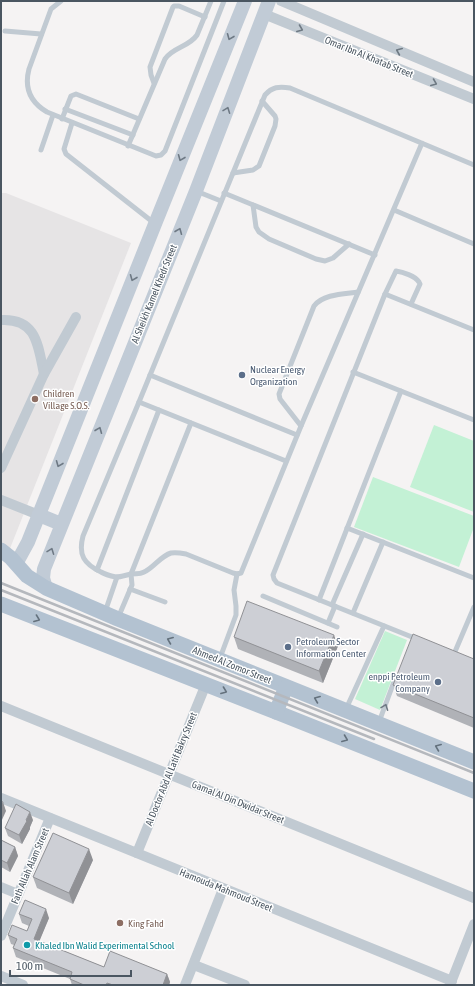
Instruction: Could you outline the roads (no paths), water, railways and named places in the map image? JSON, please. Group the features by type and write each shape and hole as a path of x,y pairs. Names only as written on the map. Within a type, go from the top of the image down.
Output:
{"main road":[{"path":"16,564 26,549 245,1"},
{"name":"Al Sheikh Kamel Khedr Street","path":"46,588 43,578 44,569 61,524 196,190 267,8"},
{"path":"39,515 61,524"},
{"name":"Ahmed Al Zomor Street","path":"1,550 27,576 46,588 118,619 474,762"},
{"path":"1,604 474,791"},
{"path":"276,712 286,687"}],"street":[{"name":"Omar Ibn Al Khatab Street","path":"281,1 474,82"},
{"name":"Omar Ibn Al Khatab Street","path":"267,8 324,38 474,99"},
{"path":"324,38 331,22"},
{"path":"1,468 44,374 76,317"},
{"path":"1,320 14,320 23,323 29,328 35,336 44,374"},
{"path":"1,500 39,515"},
{"name":"Al Doctor Abd Al Latif Bakry Street","path":"137,853 206,684"},
{"name":"Gamal Al Din Dwidar Street","path":"1,706 474,898"},
{"name":"Hamouda Mahmoud Street","path":"1,798 451,983"},
{"name":"Fath Allah Alam Street","path":"1,936 50,818"},
{"path":"1,887 18,894"},
{"path":"185,985 223,889"},
{"path":"451,983 474,924"},
{"path":"194,965 245,985"},
{"path":"1,976 23,985"}],"lane":[{"path":"61,1 51,8 29,69 27,86 33,102 40,108 53,115 156,156 163,154 224,1"},
{"path":"128,146 154,82 167,56 190,44 198,35 211,1"},
{"path":"154,82 150,67 173,7 179,6 205,17"},
{"path":"5,31 42,34"},
{"path":"237,574 186,554 172,553 165,556 146,572 117,577 110,576 90,566 84,560 80,544 262,101 269,90 283,86 290,88 474,165"},
{"path":"62,118 71,96 76,94 140,119"},
{"path":"233,173 253,170 259,166 275,126 276,119 262,101"},
{"path":"66,109 133,135"},
{"path":"41,150 53,115"},
{"path":"72,123 64,149 66,154 155,224"},
{"path":"237,574 241,573 243,569 286,461 422,143"},
{"path":"196,190 221,201"},
{"path":"224,193 374,255"},
{"path":"253,205 254,221 259,232 263,236 316,259 325,261 333,258 349,244"},
{"path":"394,210 474,244"},
{"path":"411,304 420,284 418,279 400,271 395,272 353,372 273,575 277,583 426,643"},
{"path":"301,426 280,399 279,394 314,306 324,298 358,292"},
{"path":"385,294 474,330"},
{"path":"353,372 474,419"},
{"path":"150,375 297,435"},
{"path":"319,600 401,391"},
{"path":"139,402 286,461"},
{"path":"97,570 159,410"},
{"path":"118,619 133,582 131,574 191,423"},
{"path":"347,528 474,578"},
{"path":"328,623 333,606 363,534"},
{"path":"353,613 383,542"},
{"path":"219,660 236,615 234,590 237,574"},
{"path":"104,613 117,577"},
{"path":"130,589 164,602"},
{"path":"263,596 337,627"},
{"path":"454,654 474,607"},
{"path":"345,711 384,626"},
{"path":"409,644 412,637"},
{"path":"447,651 461,656"},
{"path":"378,724 399,671"}],"railway":[{"path":"1,583 474,773"},
{"path":"1,590 374,739"}],"place":[{"name":"Nuclear Energy Organization","path":"242,375"},
{"name":"Children Village S.O.S.","path":"35,399"},
{"name":"Petroleum Sector Information Center","path":"288,647"},
{"name":"enppi Petroleum Company","path":"438,682"},
{"name":"King Fahd","path":"120,923"},
{"name":"Khaled Ibn Walid Experimental School","path":"27,945"}]}
